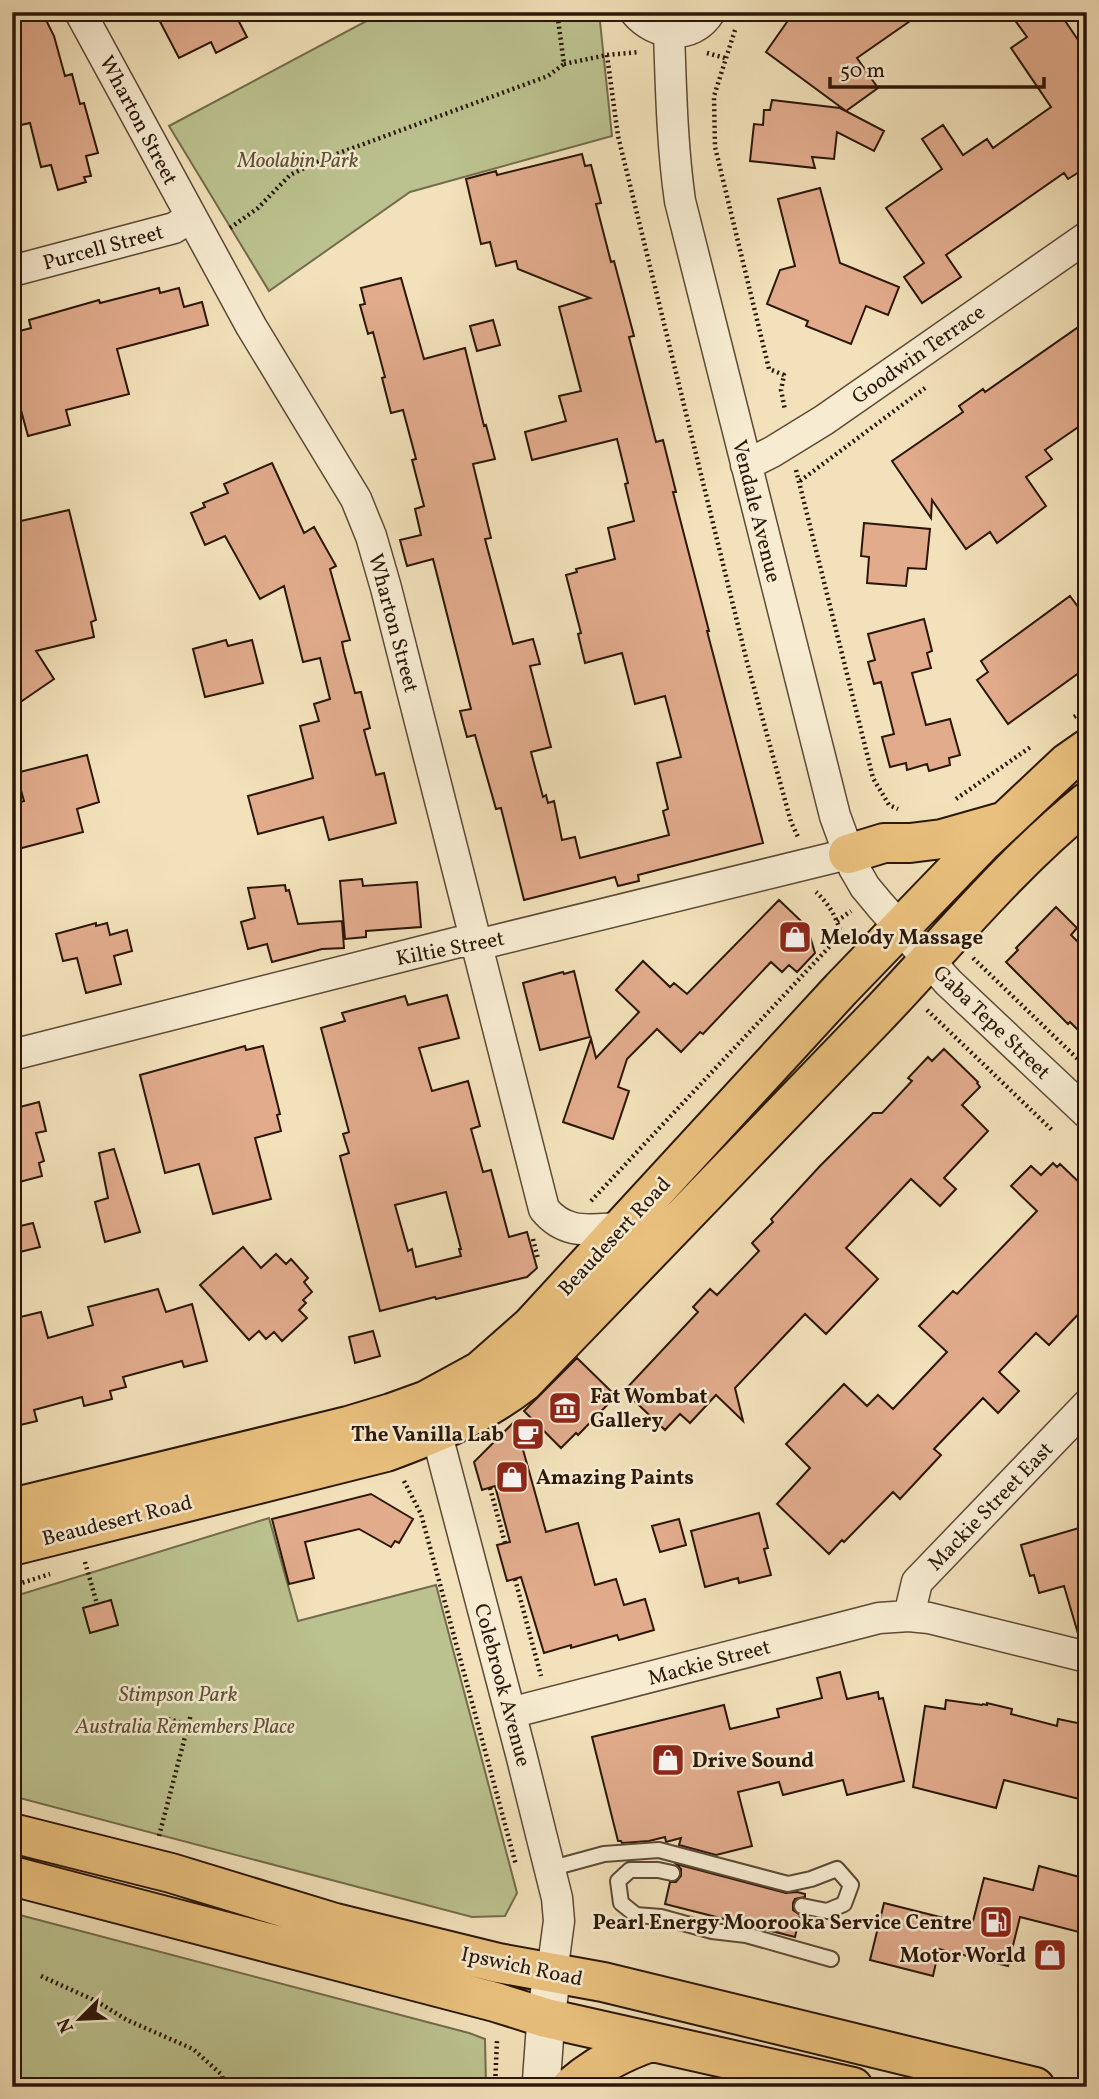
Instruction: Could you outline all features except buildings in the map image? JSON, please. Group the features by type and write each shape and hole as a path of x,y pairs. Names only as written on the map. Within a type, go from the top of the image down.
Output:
{"highway":[{"name":"Beaudesert Road","path":"12,1546 386,1452 432,1416 531,1326 841,989 981,844 1067,763 1075,737"},
{"name":"Beaudesert Road","path":"12,1508 348,1426 488,1406 507,1395 524,1382 877,1016 928,959 1062,822 1087,802"},
{"path":"848,853 884,843 942,839 1005,822"},
{"name":"Ipswich Road","path":"12,1833 171,1873 335,1923 498,1963 603,1982 1035,2087"},
{"name":"Ipswich Road","path":"12,1876 495,2002 546,2018 853,2087"},
{"path":"571,2087 622,2052 651,2042"}],"street":[{"name":"Wharton Street","path":"80,12 277,371 356,499 371,536 544,1209 552,1220 566,1227 580,1230 621,1228"},
{"path":"635,12 643,22 655,29 669,32 683,32 724,18"},
{"name":"Vendale Avenue","path":"669,32 671,113 680,201 835,816 848,853 865,887 928,959"},
{"name":"Purcell Street","path":"12,271 174,228 191,217"},
{"name":"Goodwin Terrace","path":"746,465 772,453 824,420 1087,237"},
{"name":"Kiltie Street","path":"12,1055 459,942 489,942 848,853"},
{"name":"Gaba Tepe Street","path":"928,959 1087,1114"},
{"name":"Mackie Street East","path":"909,1616 917,1582 1087,1405"},
{"name":"Colebrook Avenue","path":"432,1416 556,1898 559,1921 552,1973"},
{"name":"Mackie Street","path":"510,1713 879,1618 929,1618 1087,1657"},
{"path":"541,2087 552,1973"}],"lane":[{"path":"549,1868 604,1854 659,1850 788,1884 838,1869 851,1885 844,1904 836,1908 827,1911 802,1906"},
{"path":"672,1873 630,1870 618,1881 621,1903 636,1915 661,1917 712,1931 746,1935 831,1959"}],"path":[{"path":"557,12 564,64"},
{"path":"724,18 725,58 715,96 715,147 769,369 784,375 781,390"},
{"path":"230,228 258,208 290,175 312,165 548,76 564,64 635,52"},
{"path":"707,53 725,58"},
{"path":"607,55 618,136 747,662 791,822 800,842"},
{"path":"800,481 935,381"},
{"path":"796,468 873,778 889,805 902,810"},
{"path":"1075,737 1087,709"},
{"path":"950,803 1041,740"},
{"path":"583,1210 832,944 841,931 820,895 810,887"},
{"path":"837,921 848,914"},
{"path":"972,958 1087,1068"},
{"path":"924,1007 1053,1131"},
{"path":"404,1481 421,1514 516,1866"},
{"path":"490,1488 505,1544"},
{"path":"85,1562 97,1604"},
{"path":"515,1578 541,1678"},
{"path":"159,1837 191,1714"},
{"path":"168,1719 205,1729"},
{"path":"41,1976 96,2001 127,2020 193,2049 222,2075 224,2087"},
{"path":"495,2087 497,2040"}],"green space":[{"name":"Moolabin Park","path":"378,12 599,12 612,136 410,192 269,291 169,126 376,16"},
{"name":"Stimpson Park","path":"269,1518 298,1621 436,1585 517,1893 505,1916 472,1917 12,1796 12,1597"},
{"path":"12,1913 469,2033 485,2039 486,2087 12,2087"}],"place":[{"name":"Melody Massage","path":"795,937"},
{"name":"Fat Wombat Gallery","path":"565,1408"},
{"name":"The Vanilla Lab","path":"528,1434"},
{"name":"Amazing Paints","path":"512,1477"},
{"name":"Drive Sound","path":"668,1760"},
{"name":"Pearl Energy Moorooka Service Centre","path":"996,1922"},
{"name":"Motor World","path":"1050,1955"}],"park label":[{"name":"Australia Remembers Place","path":"185,1726"}]}
